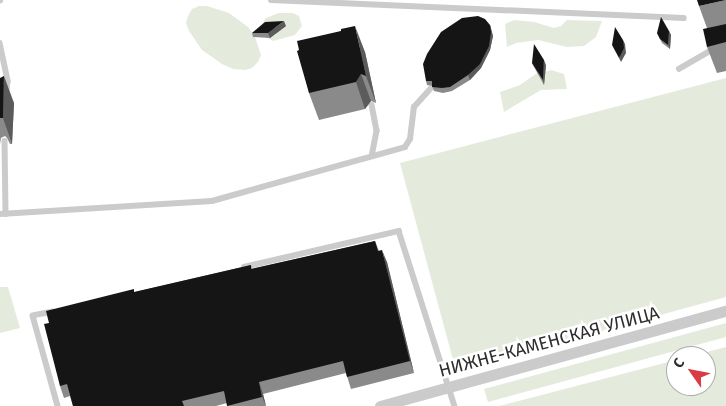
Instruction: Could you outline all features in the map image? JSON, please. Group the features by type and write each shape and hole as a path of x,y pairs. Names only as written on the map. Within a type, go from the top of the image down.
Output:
{"street":[{"name":"НИЖНЕ-КАМЕНСКАЯ УЛИЦА","path":"380,406 726,311"}],"lane":[{"path":"271,0 354,2 684,18"},
{"path":"0,43 8,80 7,95"},
{"path":"679,69 712,50 726,46"},
{"path":"5,141 2,165 3,214 212,201 404,147 408,144 414,107 430,89"},
{"path":"372,105 377,131 372,156"},
{"path":"234,270 399,231 455,406"},
{"path":"58,406 33,316 61,310"}],"shaded area":[{"path":"199,6 207,6 229,13 248,27 255,37 261,55 258,62 252,68 245,70 233,69 202,50 186,23 192,9"},
{"path":"279,13 293,13 299,16 302,26 295,35 273,41 266,37 274,36 278,31 260,28 266,18"},
{"path":"514,20 534,22 554,28 561,26 567,20 602,21 596,37 584,46 567,47 538,40 516,43 507,47 505,24"},
{"path":"551,70 564,74 567,89 541,90 504,112 500,92 520,85 537,73"},
{"path":"726,78 726,297 456,371 400,163"},
{"path":"0,287 8,287 20,328 0,333"},
{"path":"726,323 726,337 693,346 666,346 666,353 488,402 484,389"},
{"path":"726,347 726,406 499,406 666,363 666,396 716,396 716,350"}],"building":[{"path":"697,0 726,0 699,6"},
{"path":"478,16 485,19 490,25 491,32 489,46 480,64 450,87 432,87 432,81 426,81 423,64 441,32 462,18"},
{"path":"661,17 669,31 668,45 660,39 657,33"},
{"path":"284,21 268,33 252,33 265,22"},
{"path":"726,24 726,42 707,47 703,29"},
{"path":"355,26 366,76 361,74 356,82 309,93 297,51 299,50 297,41"},
{"path":"615,27 623,40 624,48 619,58 612,45"},
{"path":"534,44 544,60 543,80 532,63"},
{"path":"4,76 3,118 0,118 0,78"},
{"path":"375,241 378,251 382,250 410,361 347,377 343,361 259,382 262,397 227,406 224,391 182,401 184,406 73,406 67,384 60,386 44,324 49,323 46,311 134,289 134,292 251,265 251,269"}]}
